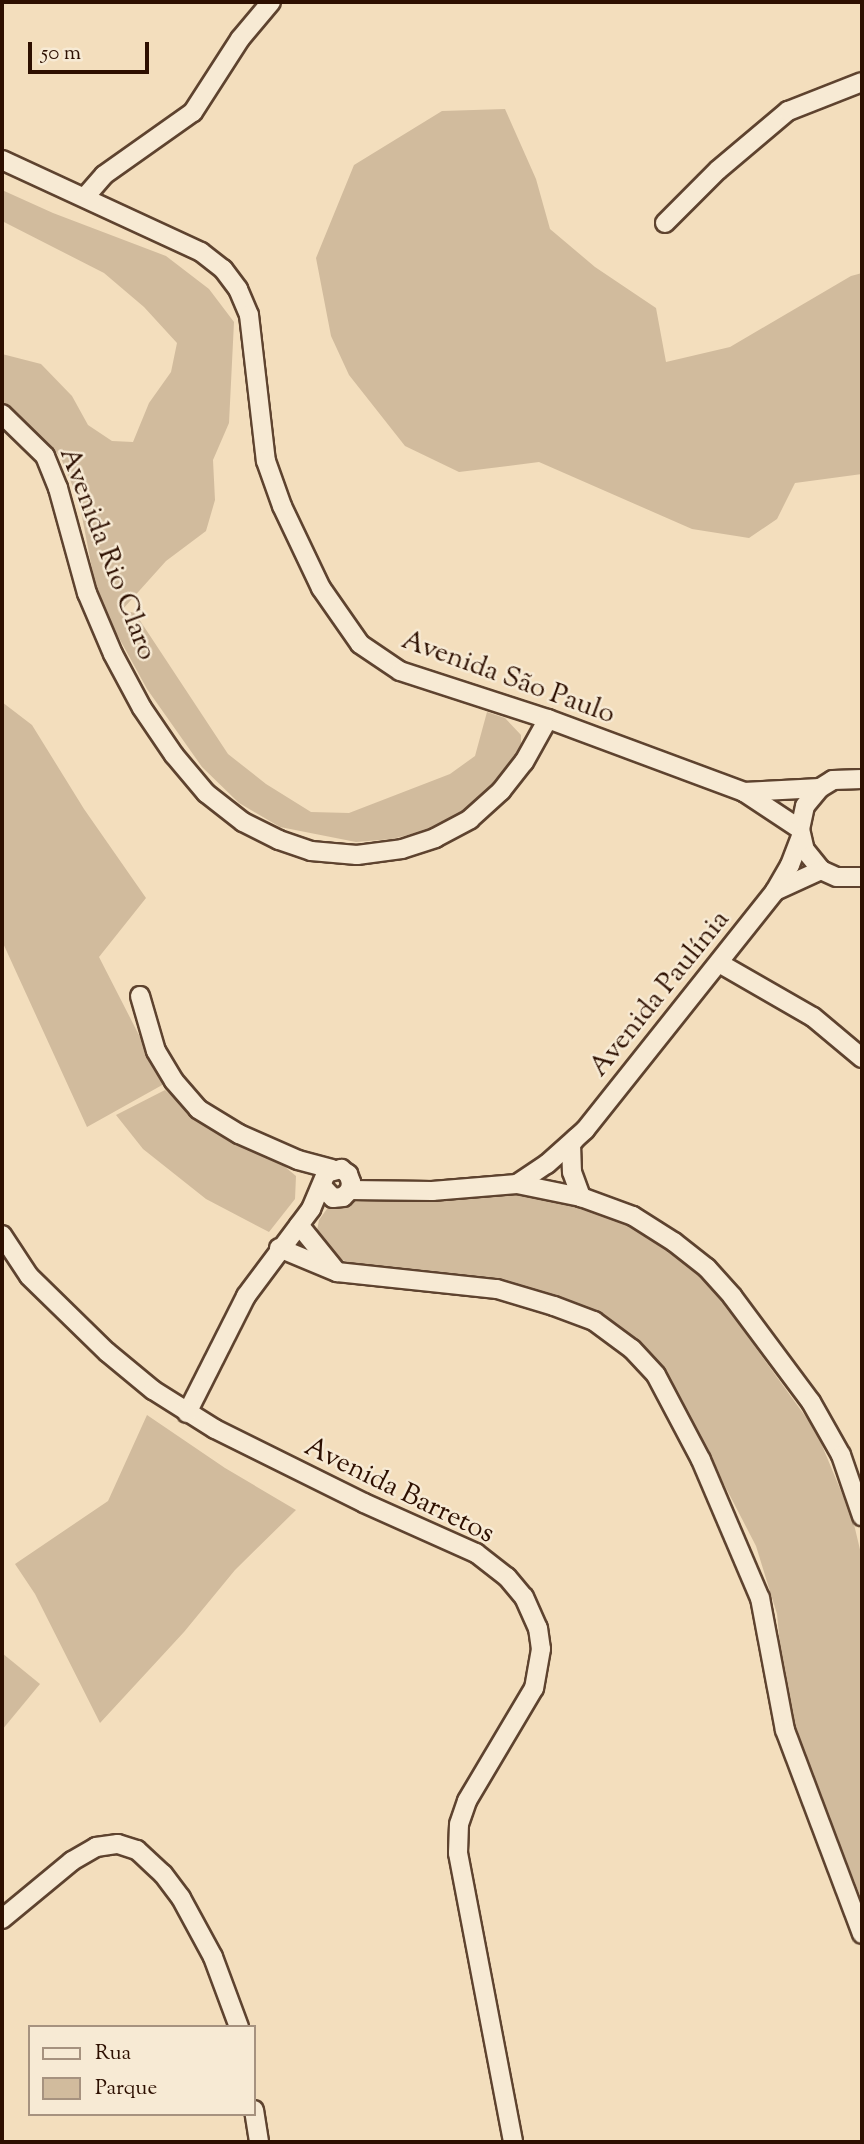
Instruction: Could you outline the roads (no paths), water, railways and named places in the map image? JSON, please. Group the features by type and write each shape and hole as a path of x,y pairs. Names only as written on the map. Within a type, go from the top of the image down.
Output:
{"street":[{"path":"85,197 104,175 193,112 240,39 271,2"},
{"path":"665,223 718,170 788,111 862,82"},
{"name":"Avenida São Paulo","path":"2,160 201,252 223,269 238,289 249,315 270,472 301,550 321,588 359,644 400,671 548,719 744,792 800,833"},
{"name":"Avenida Rio Claro","path":"2,414 45,456 58,488 87,593 113,654 142,708 174,755 206,793 243,821 279,840 311,851 357,855 402,849 435,838 470,818 501,791 524,762 548,719"},
{"name":"Avenida São Paulo","path":"744,792 820,788 834,780 862,779"},
{"name":"Avenida Paulínia","path":"581,1197 572,1172 570,1144 585,1129 775,891 790,865 805,806 820,788"},
{"path":"800,833 804,850 821,870 837,877 862,877"},
{"name":"Avenida Paulínia","path":"775,891 821,870"},
{"path":"719,963 813,1017 862,1058"},
{"path":"140,996 156,1051 174,1081 198,1109 239,1134 298,1160 335,1183 432,1191 517,1184 581,1197 633,1216 674,1242 707,1268 732,1296 768,1340 811,1402 841,1455 862,1516"},
{"name":"Avenida Paulínia","path":"517,1184 547,1164 585,1129"},
{"path":"187,1413 246,1296 279,1248 335,1183"},
{"path":"299,1225 337,1272"},
{"name":"Avenida Barretos","path":"2,1235 29,1276 107,1352 153,1390 187,1413 364,1503 476,1553 507,1577 533,1614 541,1649 534,1688 467,1801 459,1824 458,1853 513,2142"},
{"path":"279,1248 337,1272 497,1289 554,1306 594,1321 632,1349 656,1375 701,1460 760,1598 785,1730 862,1934"},
{"path":"2,1919 72,1861 96,1847 118,1844 137,1850 163,1874 181,1898 213,1958 238,2025"},
{"path":"2,1901 29,1896"},
{"path":"255,2116 259,2142"}]}
